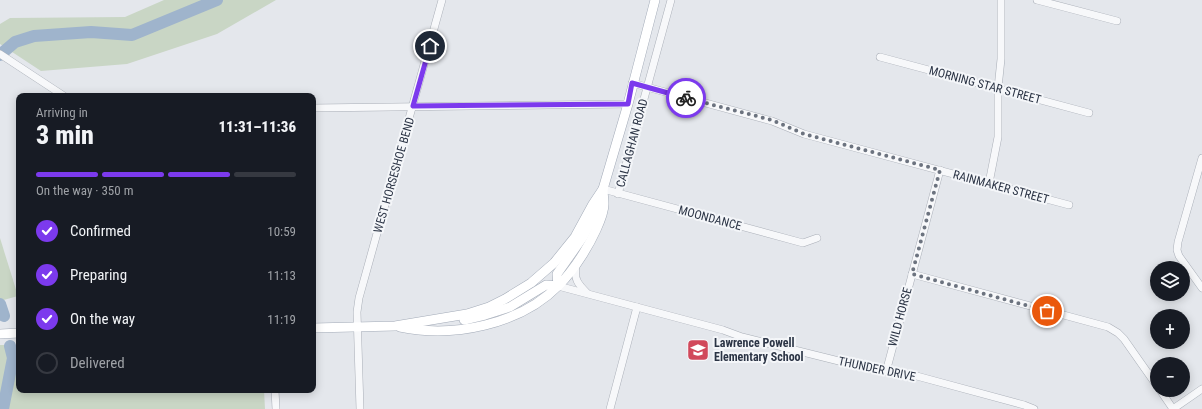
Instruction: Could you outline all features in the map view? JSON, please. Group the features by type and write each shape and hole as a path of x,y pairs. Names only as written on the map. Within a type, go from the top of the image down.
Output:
{"main road":[{"name":"CALLAGHAN ROAD","path":"316,328 395,326 467,314 489,307 505,299 531,283 550,268 575,237 601,192 628,104 632,83 655,0"},
{"name":"CALLAGHAN ROAD","path":"395,326 417,330 459,329 486,325 519,312 532,305 558,286 576,265 586,249 599,223 604,206 601,192"},
{"path":"417,322 442,323 486,315 510,307 546,285 558,286 557,274 575,251 588,229 598,205 601,192"},
{"path":"0,334 16,333"}],"street":[{"name":"WEST HORSESHOE BEND","path":"360,409 357,327 359,298 442,0"},
{"name":"CALLAGHAN ROAD","path":"618,194 671,0"},
{"path":"989,183 998,137 998,88 1001,60 1001,0"},
{"path":"1037,0 1117,22"},
{"path":"0,54 60,93"},
{"name":"MORNING STAR STREET","path":"880,57 1089,113"},
{"name":"RAINMAKER STREET","path":"632,83 772,120 804,134 1069,205"},
{"path":"316,108 628,104"},
{"path":"1202,158 1177,250 1179,256 1202,288"},
{"name":"WILD HORSE","path":"886,372 940,170"},
{"name":"MOONDANCE","path":"601,192 618,194 803,243 817,238"},
{"path":"576,265 574,275 587,294"},
{"path":"912,274 1108,327 1118,333 1124,340 1150,376"},
{"name":"THUNDER DRIVE","path":"558,286 723,330 742,337 870,369 913,375 1034,409"},
{"path":"610,409 637,307"},
{"path":"1165,397 1173,409 1202,389"},
{"path":"276,393 276,409"}],"green space":[{"path":"164,0 276,0 217,34 127,64 41,71 0,44 0,24 10,18 125,17"},
{"path":"0,238 16,290 16,297 0,301"},
{"path":"0,345 16,345 16,393 264,393 265,409 0,409"}],"waterway":[{"path":"0,55 15,42 34,36 91,32 132,35 217,0"},
{"path":"0,304 4,316"},
{"path":"3,409 13,358 10,346"}],"way so far":[{"path":"686,98 772,120 804,134 940,170 912,274 1047,311"}],"place":[{"name":"Lawrence Powell Elementary School","path":"698,350"}],"route":[{"path":"430,46 413,106 628,104 632,83 686,98"}]}
